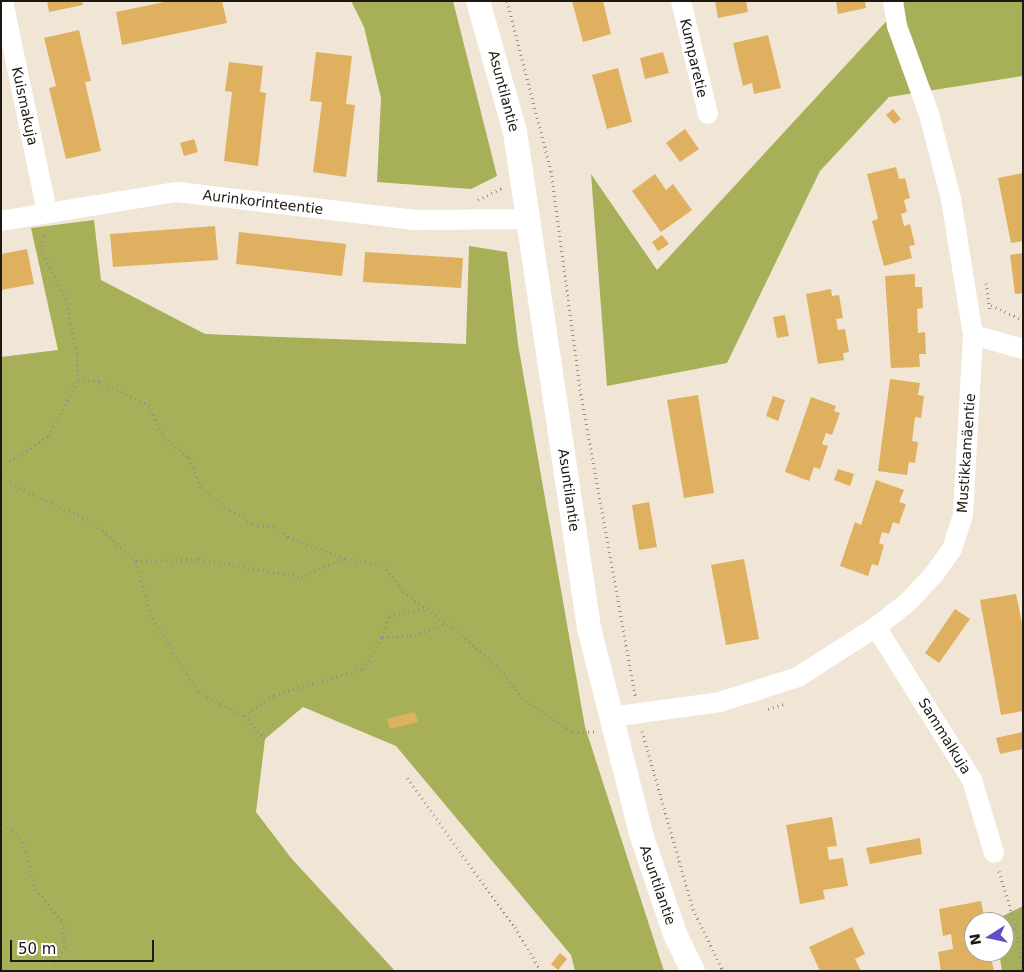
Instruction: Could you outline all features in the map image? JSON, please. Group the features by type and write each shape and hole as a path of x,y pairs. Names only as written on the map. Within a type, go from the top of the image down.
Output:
{"street":[{"name":"Kuismakuja","path":"3,1 47,211"},
{"name":"Asuntilantie","path":"478,1 515,132 589,628 641,834 674,934 693,971"},
{"name":"Kumparetie","path":"681,1 708,114"},
{"name":"Mustikkamäentie","path":"612,723 638,714 720,702 798,677 876,627 908,602 934,574 952,549 964,506 980,337 952,199 929,114 897,26 893,1"},
{"name":"Aurinkorinteentie","path":"1,221 47,211 177,192 415,220 527,220"},
{"path":"980,337 1023,349"},
{"name":"Sammalkuja","path":"876,627 972,780 994,853"}],"path":[{"path":"507,1 552,171 580,389 642,734 693,908 723,971"},
{"path":"1,467 49,436 78,380 77,353 66,299 41,250 47,211"},
{"path":"980,337 991,305 985,278"},
{"path":"991,305 1023,320"},
{"path":"78,380 99,381 149,406 164,437 188,458 201,488 230,510 258,526 276,526 288,537 345,558 383,565 403,591 447,623 497,666 521,697 573,733 612,723"},
{"path":"1,479 95,523 136,561 150,614 198,692 244,716 265,739"},
{"path":"136,561 199,559 301,577 345,558"},
{"path":"244,716 274,694 363,669 382,637 389,616 426,608"},
{"path":"382,637 410,636 447,623"},
{"path":"758,711 785,703"},
{"path":"642,734 652,732"},
{"path":"407,778 515,926 541,971"},
{"path":"1,827 13,830 24,846 35,889 63,922 64,947 51,971"},
{"path":"994,853 1016,927 1023,970"}],"green space":[{"path":"351,1 453,1 497,176 471,189 377,182 381,98 364,27"},
{"path":"905,1 1023,1 1023,76 889,97 820,171 727,363 607,386 591,174 657,270"},
{"path":"94,220 101,280 205,334 466,344 469,246 507,252 518,344 585,727 664,971 575,971 571,955 396,746 303,707 265,739 256,812 291,858 395,971 1,971 1,357 58,350 31,228"},
{"path":"1023,906 1023,971 1002,971 1001,962 1014,962 1014,912 1011,912"}],"building":[{"path":"47,1 82,1 83,5 49,12"},
{"path":"169,1 222,1 227,23 122,45 116,12"},
{"path":"572,1 603,1 611,34 583,42"},
{"path":"715,1 746,1 748,12 718,18"},
{"path":"836,1 865,1 866,8 838,14"},
{"path":"79,30 91,81 85,82 101,151 66,159 49,88 56,86 44,38"},
{"path":"768,35 781,88 754,94 752,83 743,86 733,43"},
{"path":"316,52 352,56 346,104 355,105 346,177 313,172 322,102 310,101"},
{"path":"663,52 669,73 645,79 640,58"},
{"path":"229,62 263,66 260,92 266,93 258,166 224,161 232,92 225,91"},
{"path":"618,68 632,122 607,129 592,75"},
{"path":"893,109 901,119 894,124 886,115"},
{"path":"685,129 699,149 680,162 666,143"},
{"path":"194,139 198,152 184,156 180,143"},
{"path":"896,167 899,179 905,178 910,198 904,200 907,212 901,214 904,226 910,224 915,245 909,246 912,258 884,266 872,221 878,219 867,174"},
{"path":"1023,173 1023,241 1011,243 998,178"},
{"path":"655,174 666,190 673,184 692,210 661,232 632,191"},
{"path":"215,226 218,260 113,267 110,234"},
{"path":"239,232 346,244 342,276 236,264"},
{"path":"662,235 669,244 658,251 652,242"},
{"path":"27,249 34,284 1,290 1,254"},
{"path":"365,252 463,258 461,288 363,282"},
{"path":"1023,253 1023,293 1015,294 1010,255"},
{"path":"915,274 915,287 922,287 923,308 917,309 918,333 925,332 926,354 919,354 920,367 891,368 885,276"},
{"path":"831,289 832,296 839,295 843,318 836,319 838,330 845,329 849,352 843,353 844,360 818,364 806,294"},
{"path":"785,315 789,336 777,338 773,317"},
{"path":"890,379 920,383 918,395 924,396 921,418 915,417 912,441 918,442 915,463 909,462 907,475 878,471"},
{"path":"698,395 714,493 684,498 667,400"},
{"path":"773,396 785,400 778,421 766,416"},
{"path":"811,397 836,406 834,411 840,413 832,435 826,433 822,444 828,446 820,469 814,467 809,481 785,472"},
{"path":"838,469 854,474 850,486 834,480"},
{"path":"876,480 904,490 899,502 906,504 899,524 893,522 889,534 882,532 879,543 884,545 878,566 872,564 868,576 840,566 855,522 861,525"},
{"path":"649,502 657,547 639,550 632,505"},
{"path":"744,559 759,639 726,645 711,565"},
{"path":"1016,594 1023,628 1023,711 1001,715 980,600"},
{"path":"955,609 970,619 939,663 925,653"},
{"path":"415,712 418,722 390,729 387,719"},
{"path":"1023,732 1023,749 1000,754 996,738"},
{"path":"832,817 837,846 827,847 829,860 843,858 848,886 823,890 825,899 800,904 786,825"},
{"path":"920,838 922,854 870,864 866,848"},
{"path":"981,901 983,912 964,912 964,962 992,962 994,971 941,971 938,952 953,949 951,934 943,936 939,909"},
{"path":"852,927 865,954 855,959 861,971 820,971 809,947"},
{"path":"560,953 567,959 558,970 551,964"}]}
